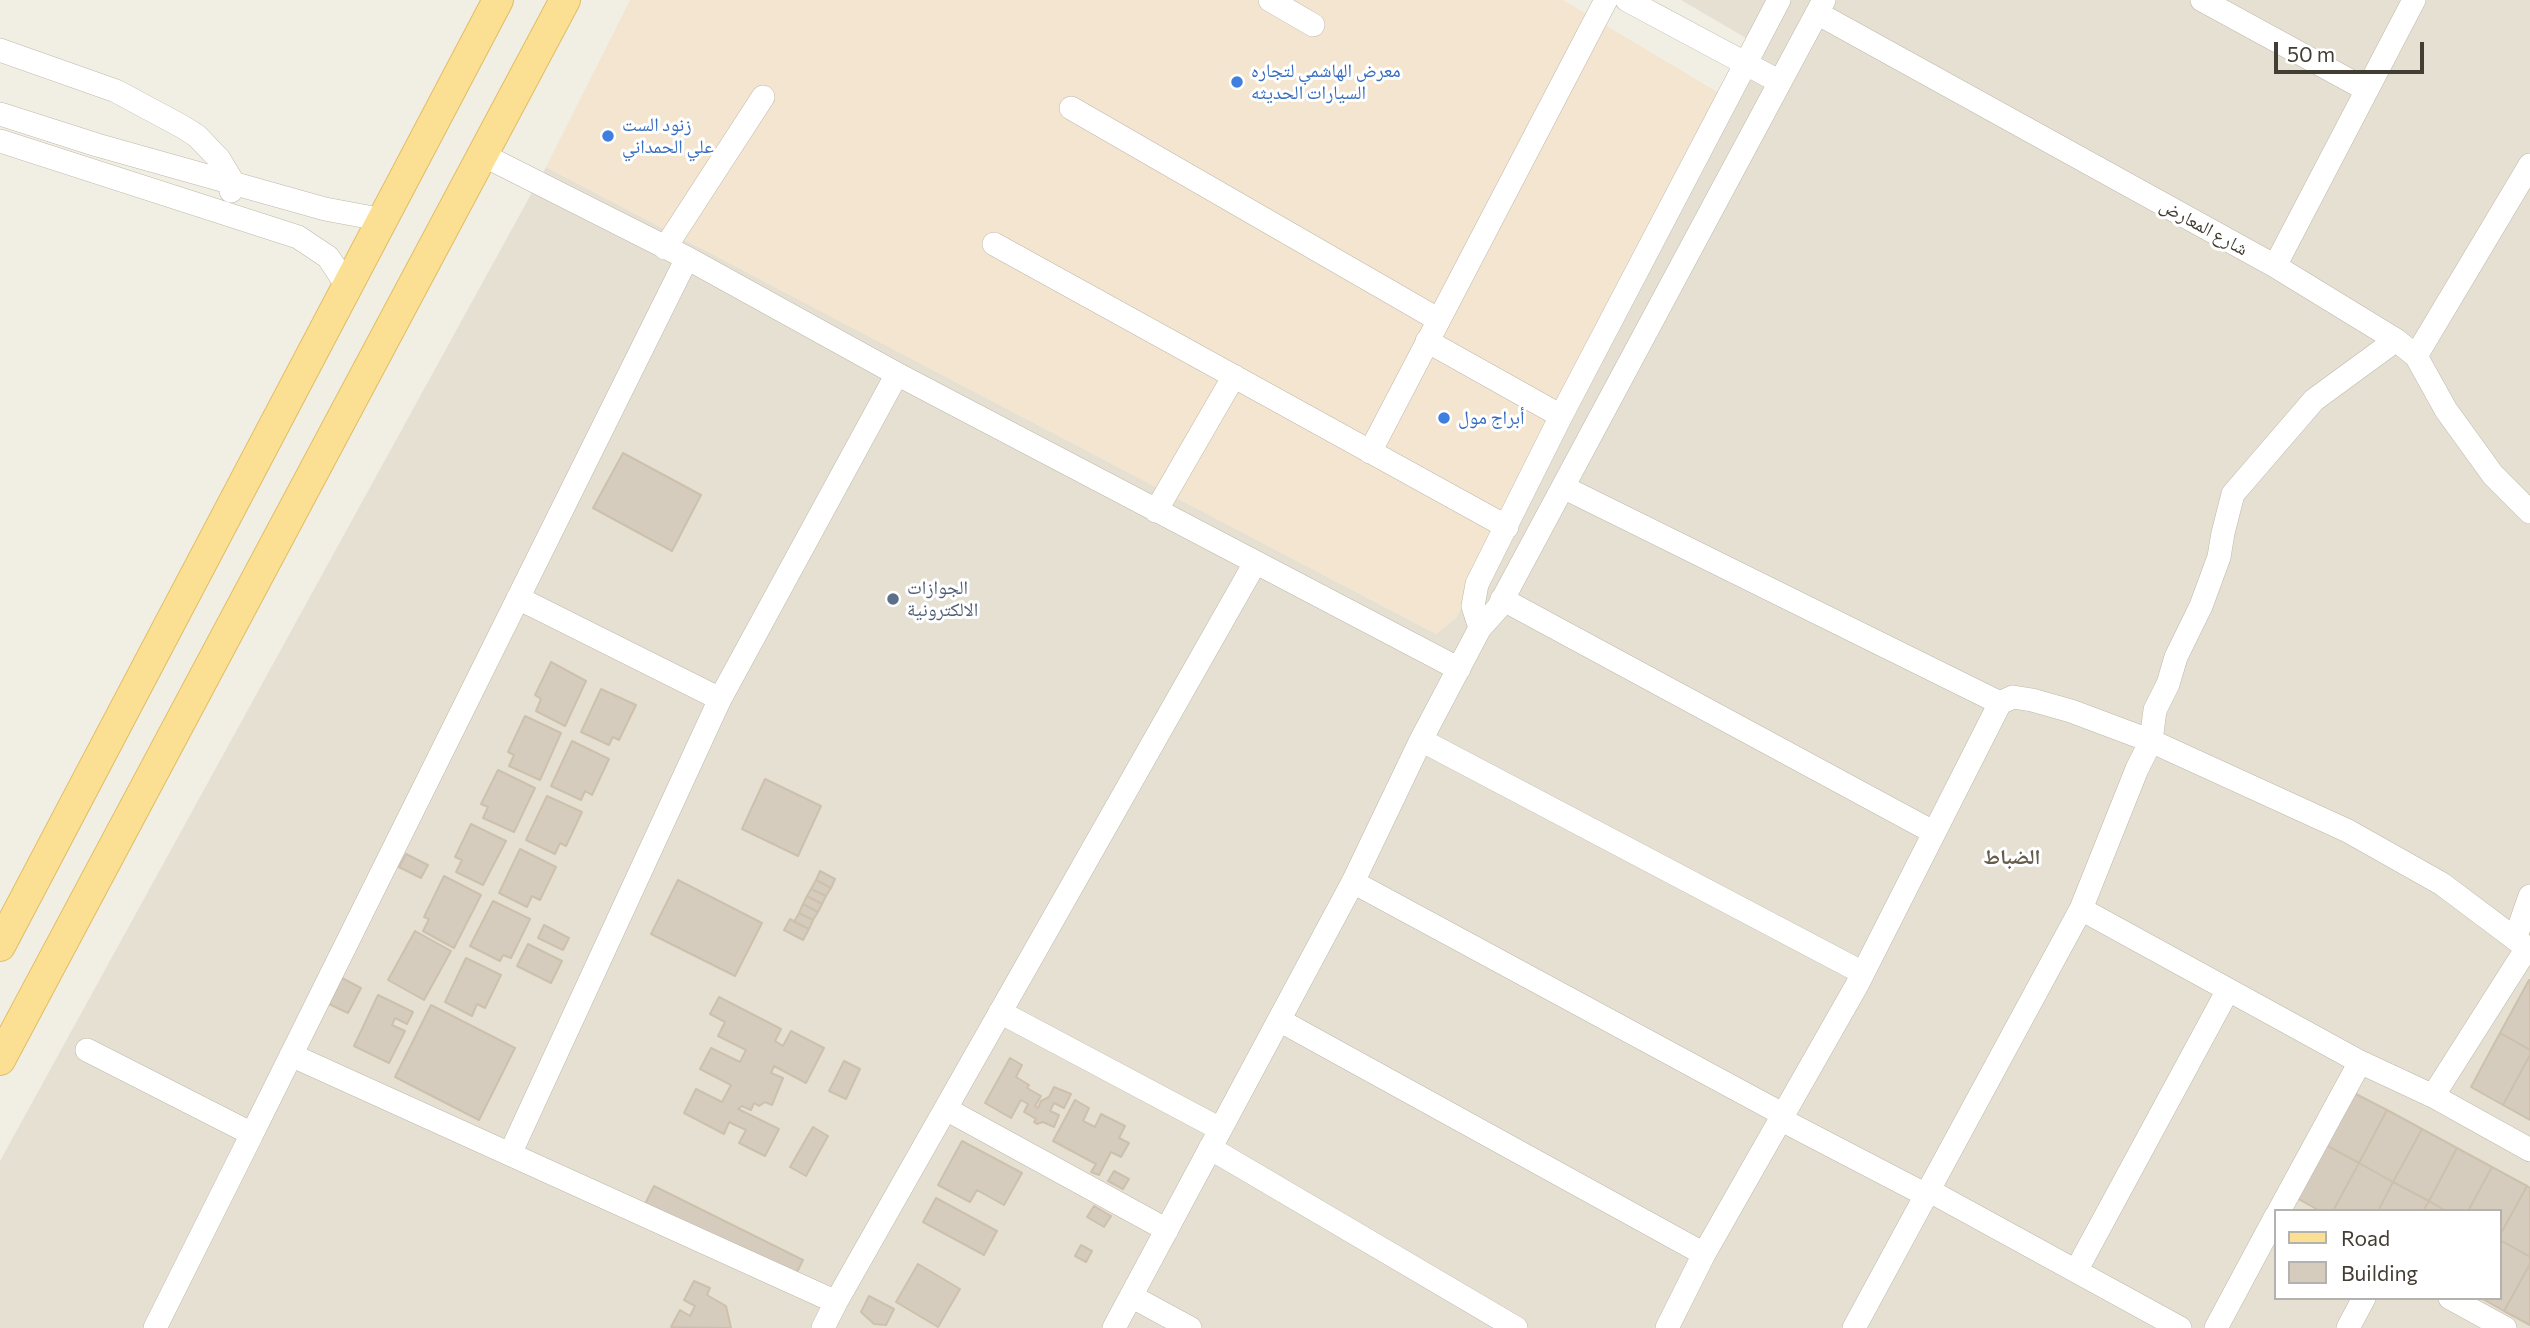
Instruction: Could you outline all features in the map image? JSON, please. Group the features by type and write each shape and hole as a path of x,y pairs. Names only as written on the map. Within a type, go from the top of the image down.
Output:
{"main road":[{"path":"0,946 498,0"},
{"path":"0,1060 565,0"}],"street":[{"path":"1270,0 1314,25"},
{"path":"1370,452 1606,0"},
{"path":"1627,0 1780,82"},
{"path":"1480,628 1473,606 1474,595 1561,416 1779,0"},
{"path":"2202,0 2367,90"},
{"path":"2275,266 2414,0"},
{"path":"1114,1328 1353,882 1421,740 1480,628 1493,615 1502,599 1820,7"},
{"name":"شارع المعارض","path":"1820,7 2275,266 2396,340 2416,356 2446,410 2493,475 2530,512"},
{"path":"0,50 116,91 161,114 197,136 210,148 234,184"},
{"path":"665,248 763,97"},
{"path":"1072,108 1439,320"},
{"path":"0,114 234,184 351,215 384,220"},
{"path":"0,141 309,243 328,257 348,287"},
{"path":"88,171 97,145"},
{"path":"483,155 687,258 897,374 1459,669"},
{"path":"2416,356 2530,165"},
{"path":"223,214 234,184"},
{"path":"994,244 1507,527"},
{"path":"155,1328 687,258"},
{"path":"1855,1328 2081,909 2137,769 2151,741 2155,710 2168,684 2180,646 2201,606 2219,557 2222,533 2233,494 2314,400 2396,340"},
{"path":"1427,341 1561,416"},
{"path":"510,1154 720,699 897,374"},
{"path":"1156,510 1234,376"},
{"path":"1563,487 2000,703"},
{"path":"823,1328 1255,563"},
{"path":"518,598 720,699"},
{"path":"1502,599 1933,832"},
{"path":"1667,1328 1704,1254 1863,973 2000,703 2013,697 2071,711 2151,741 2348,831 2442,884 2524,945"},
{"path":"1421,740 1863,973"},
{"path":"1353,882 1783,1117 2180,1328"},
{"path":"2433,1096 2524,945 2530,896"},
{"path":"2081,909 2360,1062 2433,1096 2530,1150"},
{"path":"2076,1271 2228,990"},
{"path":"1000,1012 1215,1139 1516,1328"},
{"path":"1279,1020 1704,1254"},
{"path":"88,1050 251,1133"},
{"path":"291,1055 836,1302"},
{"path":"2283,1209 2360,1062"},
{"path":"946,1109 1167,1230"},
{"path":"2216,1328 2274,1225"},
{"path":"1131,1296 1189,1328"},
{"path":"2348,1328 2363,1300"},
{"path":"2454,1300 2505,1328"}],"shaded area":[{"path":"630,0 1563,0 1719,93 1456,618 1436,634 546,167"},
{"path":"1681,0 2530,0 2530,1328 0,1328 0,1161 546,167 1436,634 1456,618 1746,38"}],"building":[{"path":"623,453 701,495 672,551 593,508"},
{"path":"551,662 586,681 565,726 536,711 541,699 535,695"},
{"path":"601,689 636,705 619,740 613,737 609,745 581,732"},
{"path":"525,716 561,733 540,780 509,766 514,755 508,752"},
{"path":"572,741 609,759 592,795 585,791 581,800 551,786"},
{"path":"498,770 535,788 514,832 483,818 488,807 481,804"},
{"path":"765,779 821,806 798,856 742,829"},
{"path":"547,796 582,812 566,846 560,843 555,854 526,840"},
{"path":"471,824 506,841 483,885 456,872 462,860 455,857"},
{"path":"520,849 556,867 540,900 532,896 527,907 499,893"},
{"path":"406,854 428,865 421,878 399,867"},
{"path":"820,871 835,879 831,888 816,880"},
{"path":"444,876 481,895 454,948 423,931 429,919 424,917"},
{"path":"678,880 762,923 735,976 651,934"},
{"path":"816,880 831,888 826,896 811,889"},
{"path":"811,889 826,896 822,904 807,896"},
{"path":"807,896 822,904 818,912 803,904"},
{"path":"493,901 530,919 511,958 503,955 500,961 470,946"},
{"path":"803,904 818,912 813,920 799,913"},
{"path":"799,913 813,920 809,929 794,922"},
{"path":"790,919 809,929 803,940 784,930"},
{"path":"544,925 569,938 563,950 538,938"},
{"path":"415,931 451,951 424,1000 388,980"},
{"path":"528,944 562,961 551,983 517,966"},
{"path":"466,958 501,975 485,1008 477,1004 472,1016 445,1002"},
{"path":"342,978 361,988 348,1013 329,1004"},
{"path":"2530,980 2530,1050 2500,1033"},
{"path":"378,995 413,1012 407,1024 395,1018 392,1025 405,1031 389,1063 354,1046"},
{"path":"719,997 781,1029 775,1041 783,1046 791,1031 824,1048 806,1083 774,1066 771,1073 783,1078 772,1105 765,1102 759,1106 754,1103 751,1110 742,1106 738,1109 779,1129 765,1156 739,1143 746,1130 729,1122 724,1134 684,1113 696,1089 722,1102 731,1085 700,1069 711,1048 740,1062 746,1050 718,1036 725,1022 710,1014"},
{"path":"431,1005 515,1048 479,1120 395,1077"},
{"path":"2500,1033 2530,1050 2530,1055 2503,1105 2471,1087"},
{"path":"2530,1055 2530,1120 2503,1105"},
{"path":"1010,1058 1022,1065 1016,1077 1029,1085 1027,1088 1041,1096 1035,1106 1038,1108 1054,1087 1071,1094 1064,1108 1054,1103 1050,1111 1059,1115 1054,1127 1043,1122 1034,1122 1036,1119 1024,1112 1028,1104 1021,1100 1011,1118 985,1103"},
{"path":"844,1061 860,1069 846,1099 829,1091"},
{"path":"2352,1092 2387,1110 2359,1163 2324,1144"},
{"path":"1075,1100 1089,1108 1083,1121 1095,1127 1101,1114 1125,1126 1119,1138 1129,1143 1121,1157 1111,1152 1099,1175 1091,1172 1096,1164 1053,1141"},
{"path":"2387,1110 2422,1129 2393,1182 2359,1163"},
{"path":"813,1127 828,1136 806,1176 790,1167"},
{"path":"2422,1129 2457,1148 2429,1201 2393,1182"},
{"path":"962,1141 1022,1173 1004,1205 977,1190 970,1202 938,1185"},
{"path":"2324,1144 2359,1163 2334,1209 2316,1209 2295,1197"},
{"path":"2457,1148 2492,1167 2469,1209 2443,1209 2429,1201"},
{"path":"2359,1163 2393,1182 2379,1209 2334,1209"},
{"path":"2492,1167 2527,1186 2502,1231 2502,1209 2469,1209"},
{"path":"1114,1171 1129,1179 1123,1189 1108,1181"},
{"path":"2393,1182 2429,1201 2424,1209 2379,1209"},
{"path":"654,1186 803,1260 794,1278 645,1204"},
{"path":"2527,1186 2530,1188 2530,1257 2502,1241 2502,1231"},
{"path":"936,1198 997,1231 984,1255 923,1222"},
{"path":"2429,1201 2443,1209 2424,1209"},
{"path":"1094,1206 1111,1216 1104,1227 1087,1217"},
{"path":"2502,1241 2530,1257 2530,1264 2504,1311 2485,1300 2502,1300"},
{"path":"1081,1245 1092,1251 1086,1262 1075,1256"},
{"path":"918,1264 960,1289 938,1327 896,1302"},
{"path":"2530,1264 2530,1325 2504,1311"},
{"path":"694,1281 710,1288 707,1295 726,1306 731,1328 671,1327 680,1310 690,1316 695,1306 684,1300"},
{"path":"869,1296 894,1309 886,1325 874,1324 861,1312"}],"place":[{"name":"معرض الهاشمي لتجاره السيارات الحديثه","path":"1237,82"},
{"name":"زنود الست علي الحمداني","path":"608,136"},
{"name":"أبراج مول","path":"1444,418"},
{"name":"الجوازات الالكترونية","path":"893,599"}],"district":[{"name":"الضباط","path":"2012,857"}]}
